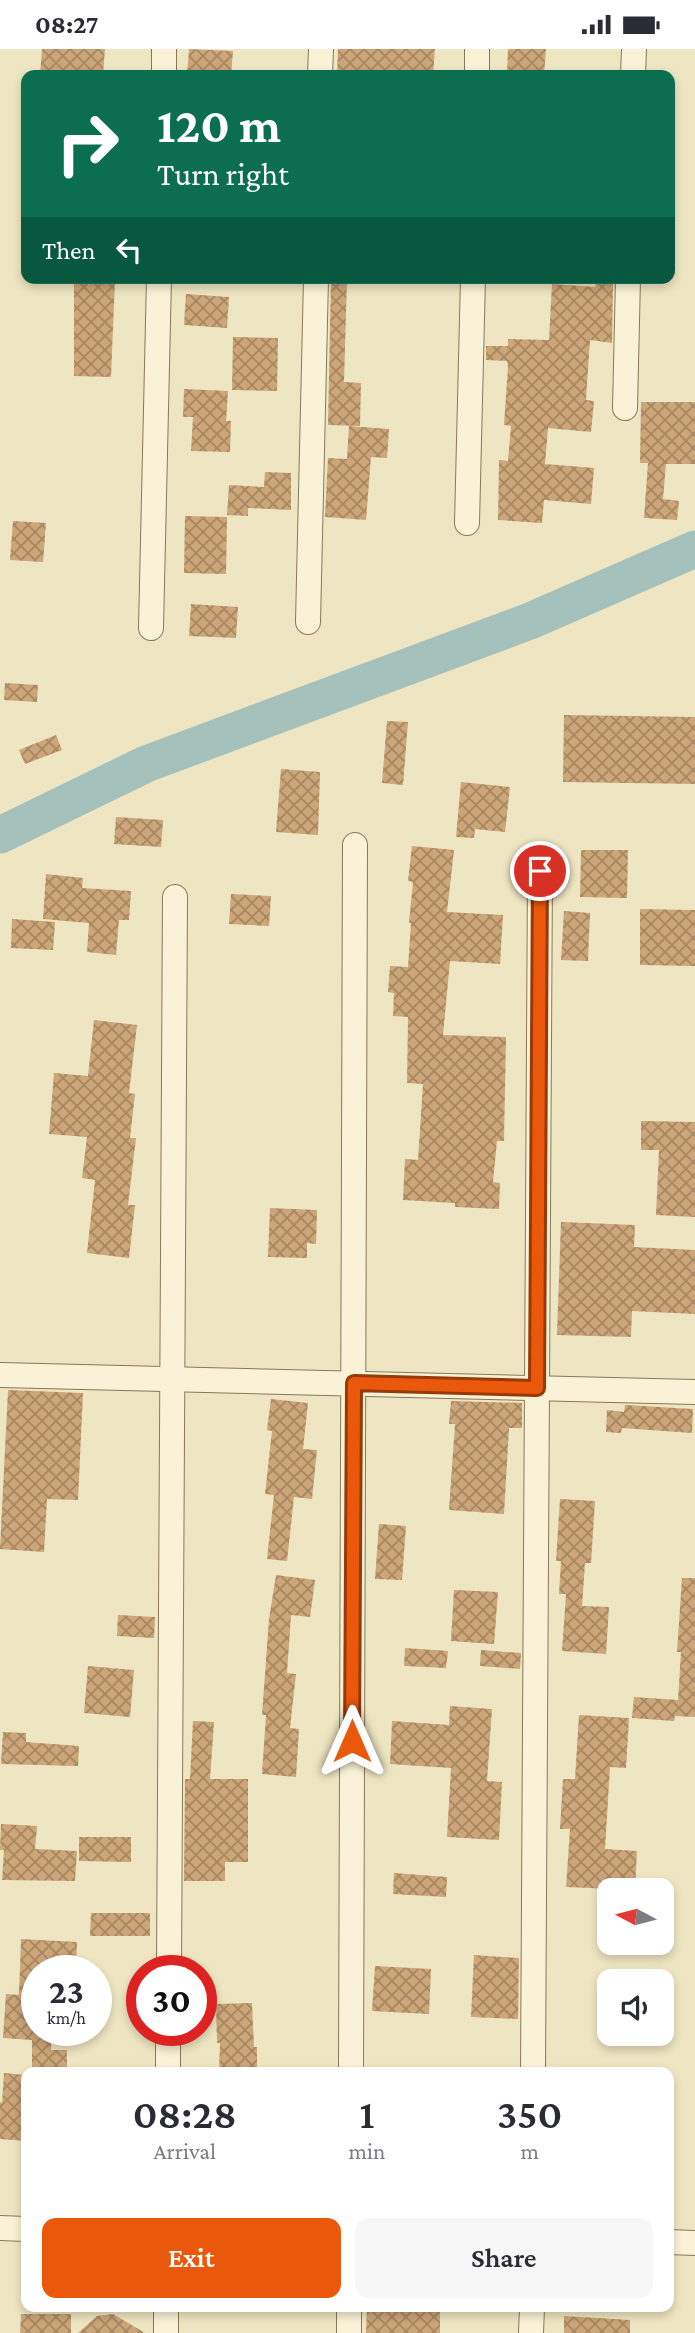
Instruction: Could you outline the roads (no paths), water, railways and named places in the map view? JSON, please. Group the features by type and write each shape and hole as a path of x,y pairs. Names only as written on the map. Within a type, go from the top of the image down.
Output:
{"street":[{"path":"164,49 164,70"},
{"path":"320,70 321,49"},
{"path":"477,49 477,70"},
{"path":"634,49 634,70"},
{"path":"151,628 159,284"},
{"path":"308,622 316,284"},
{"path":"467,523 472,284"},
{"path":"625,408 628,284"},
{"path":"351,2067 355,845"},
{"path":"533,2067 540,871"},
{"path":"169,1955 175,897"},
{"path":"0,1374 695,1392"},
{"path":"168,2046 168,2067"},
{"path":"0,2228 21,2229"},
{"path":"674,2242 695,2243"},
{"path":"166,2312 166,2333"},
{"path":"349,2312 349,2333"},
{"path":"531,2333 532,2312"}],"waterway":[{"path":"0,835 146,764 530,621 695,549"}]}
